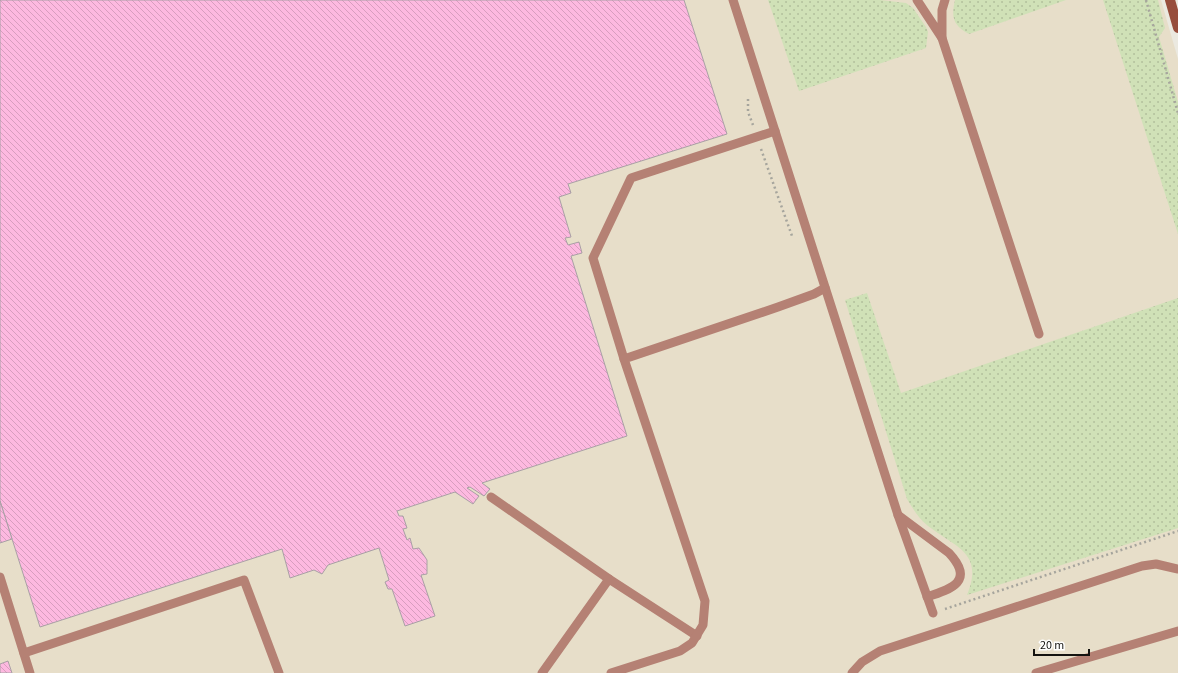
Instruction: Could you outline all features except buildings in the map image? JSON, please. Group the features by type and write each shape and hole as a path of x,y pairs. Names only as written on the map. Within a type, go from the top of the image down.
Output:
{"main road":[{"path":"1170,0 1178,28"}],"lane":[{"path":"733,0 898,515 932,612"},
{"path":"917,0 942,38 1039,334"},
{"path":"942,38 942,10 946,0"},
{"path":"611,673 680,651 692,643 703,625 705,601 693,560 624,359 593,258 631,178 775,131"},
{"path":"624,359 778,307 814,294 825,288"},
{"path":"491,497 609,579 697,636"},
{"path":"898,515 949,553 956,560 960,568 960,577 955,586 927,597"},
{"path":"852,673 862,662 880,651 1142,566 1156,564 1178,569"},
{"path":"0,577 30,673"},
{"path":"542,673 609,579"},
{"path":"24,653 244,580 279,673"},
{"path":"1036,673 1178,632"}],"path":[{"path":"1146,0 1178,113"},
{"path":"932,612 1178,531"}],"shaded area":[{"path":"0,0 1161,0 1178,59 1178,673 0,673"}],"green space":[{"path":"768,0 880,0 906,3 913,8 926,27 928,32 926,48 799,91"},
{"path":"955,0 1066,0 969,34 960,28 954,20 953,11"},
{"path":"1103,0 1158,0 1165,28 1159,37 1178,102 1178,234"},
{"path":"867,293 901,393 1178,298 1178,528 967,595 972,570 970,561 965,553 958,546 928,526 916,514 907,499 845,300"}]}
